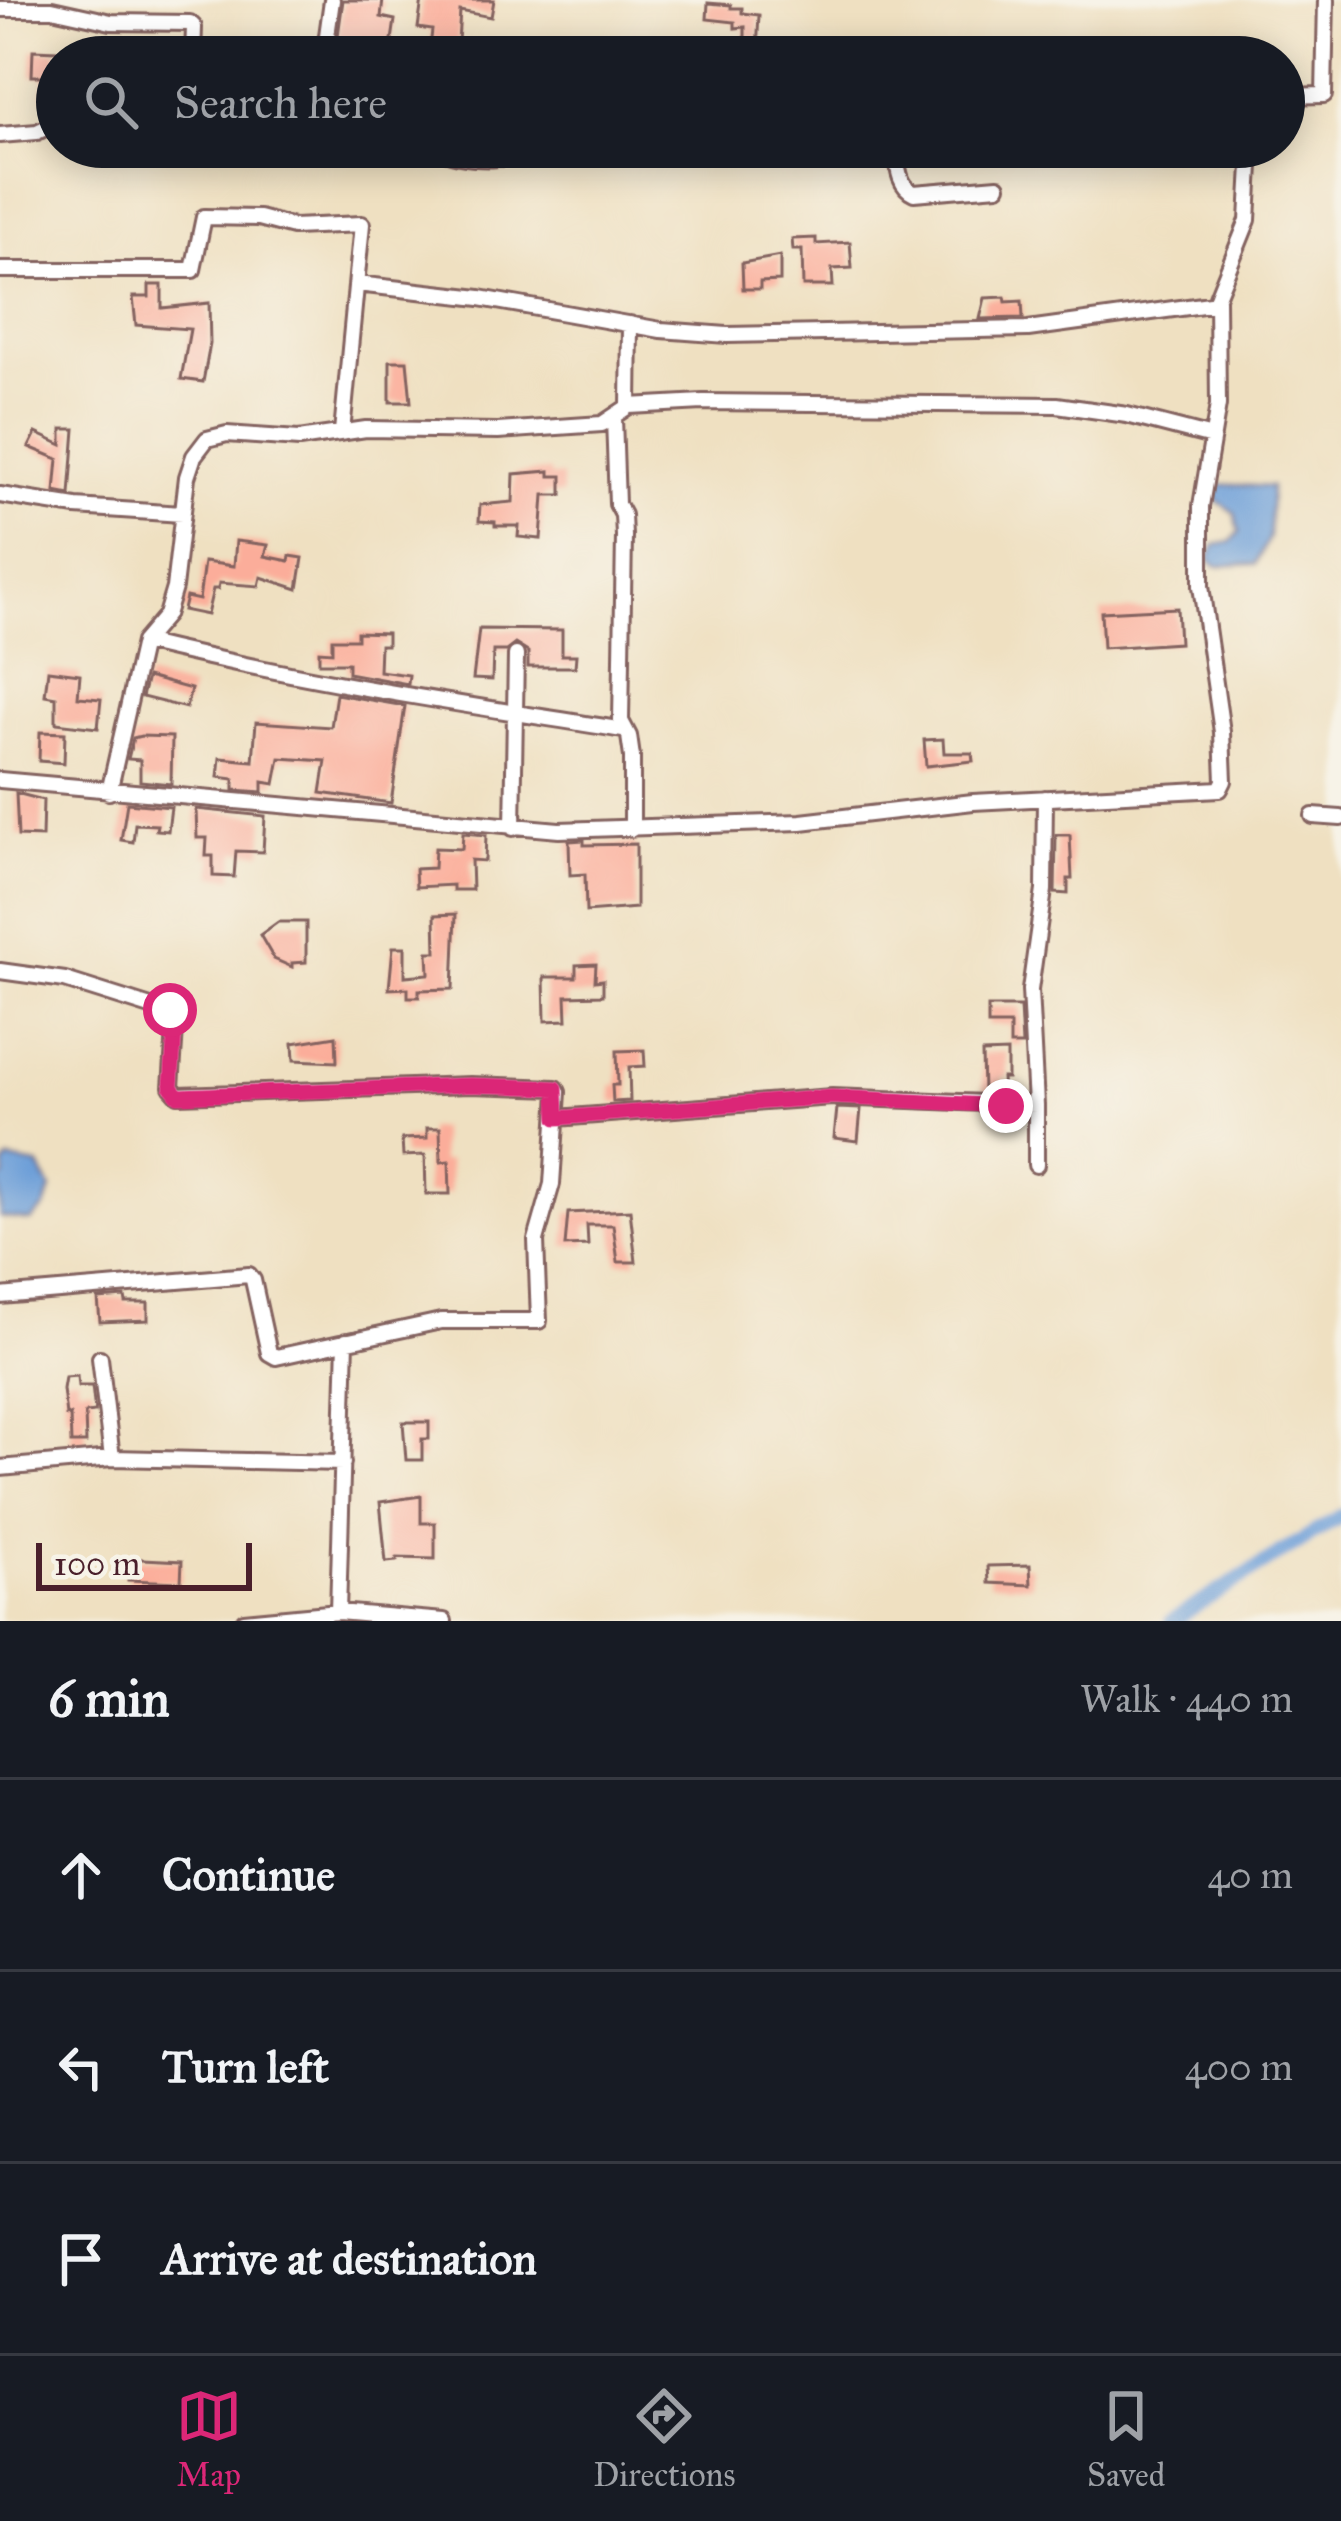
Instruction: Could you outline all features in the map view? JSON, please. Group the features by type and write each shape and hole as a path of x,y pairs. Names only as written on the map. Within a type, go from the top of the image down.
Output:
{"street":[{"path":"327,36 332,0"},
{"path":"1305,95 1324,95 1326,0"},
{"path":"0,9 52,9 111,22 190,22 194,36"},
{"path":"0,134 36,132"},
{"path":"899,168 906,189 914,193 998,186"},
{"path":"0,780 513,828 632,829 801,822 936,806 1220,789 1224,781 1222,732 1199,562 1201,506 1218,405 1216,303 1247,220 1251,168"},
{"path":"0,270 194,270 201,224 204,217 215,215 293,226 362,224 343,432"},
{"path":"357,284 481,298 661,330 727,335 992,332 1216,303"},
{"path":"628,406 630,323"},
{"path":"110,792 143,642 166,615 174,588 187,477 194,456 207,440 227,434 299,439 343,432 498,431 602,424 628,406 703,402 1057,405 1127,415 1212,437"},
{"path":"614,418 617,504 624,536 623,730"},
{"path":"0,495 76,507 182,514"},
{"path":"143,642 323,682 623,730 629,736 632,757 632,829"},
{"path":"513,828 516,655"},
{"path":"1036,1165 1030,991 1045,890 1045,798"},
{"path":"1313,816 1341,818"},
{"path":"0,971 65,980 176,1015 171,1087 178,1096 470,1085 556,1088 557,1118 552,1184 536,1240 539,1321 440,1322 272,1356 249,1275 0,1296"},
{"path":"557,1118 832,1097 1036,1106"},
{"path":"338,1612 346,1341"},
{"path":"100,1358 112,1457"},
{"path":"0,1468 112,1457 343,1462"},
{"path":"244,1621 338,1612 444,1621"}],"water":[{"path":"1214,484 1271,487 1269,537 1256,564 1218,566 1209,560 1215,545 1231,542 1239,532 1235,513 1216,500"},
{"path":"9,1160 38,1165 51,1189 45,1208 31,1221 0,1217 0,1180"}],"building":[{"path":"343,0 383,0 381,17 395,20 393,36 338,36"},
{"path":"422,0 494,0 491,17 460,11 458,36 431,36 432,30 418,28"},
{"path":"708,3 742,8 742,13 759,15 758,36 745,36 745,27 735,28 735,22 707,19"},
{"path":"33,50 36,50 36,76 32,76"},
{"path":"816,238 816,244 850,242 852,268 832,269 833,286 803,286 802,250 793,250 792,239"},
{"path":"780,256 780,281 743,289 742,263"},
{"path":"149,285 162,285 162,308 209,303 210,344 203,382 181,379 190,329 136,325 133,297 149,297"},
{"path":"1005,297 1006,302 1022,301 1023,318 980,319 985,298"},
{"path":"390,361 407,361 411,402 390,402"},
{"path":"62,429 75,429 70,495 55,492 58,459 29,447 36,433 62,445"},
{"path":"550,471 550,476 562,476 562,495 544,495 541,539 518,537 519,526 479,521 480,505 513,502 514,474"},
{"path":"236,541 268,545 265,556 289,561 290,556 303,558 298,589 261,577 259,586 219,583 207,615 183,610 186,597 199,600 204,562 234,566"},
{"path":"1177,608 1179,643 1103,648 1101,612"},
{"path":"479,629 562,630 562,655 576,655 575,667 528,667 528,652 515,644 506,651 493,651 492,680 473,679"},
{"path":"357,632 387,633 387,645 380,645 379,671 409,675 408,684 348,673 348,663 319,663 319,651 332,652 332,639 357,639"},
{"path":"48,670 80,674 78,697 101,699 98,728 56,723 56,697 45,695"},
{"path":"147,677 191,689 186,708 142,697"},
{"path":"336,694 405,706 391,803 321,793 326,761 280,758 275,784 263,782 263,792 234,790 234,779 218,777 220,758 253,761 256,722 331,727"},
{"path":"40,732 65,733 64,763 39,761"},
{"path":"172,737 171,784 140,781 140,760 128,759 133,738"},
{"path":"943,739 944,753 972,753 973,761 926,766 924,740"},
{"path":"16,793 43,800 42,837 18,836"},
{"path":"127,803 171,807 168,831 135,824 133,842 121,840"},
{"path":"196,809 265,816 263,852 236,851 234,877 213,876 213,856 206,856 207,838 197,838"},
{"path":"463,833 486,835 485,861 471,860 472,890 453,890 453,885 416,887 415,869 434,868 435,848 462,849"},
{"path":"1056,835 1070,835 1068,894 1055,893"},
{"path":"584,840 584,845 636,844 636,908 586,912 585,874 570,875 569,841"},
{"path":"456,914 453,989 419,990 419,997 408,997 408,988 389,989 393,947 405,947 405,976 429,974 428,952 436,952 435,915"},
{"path":"278,922 306,922 306,962 292,963 292,967 274,959 260,935"},
{"path":"596,964 595,981 603,980 603,995 566,996 567,1020 545,1021 544,977 576,977 576,965"},
{"path":"988,1007 1020,1007 1022,1045 1010,1045 1010,1025 988,1025"},
{"path":"336,1036 337,1062 294,1060 293,1043"},
{"path":"644,1050 645,1066 629,1067 630,1101 613,1102 612,1085 618,1085 617,1051"},
{"path":"1007,1052 1003,1092 983,1092 982,1053"},
{"path":"837,1108 861,1109 858,1141 834,1138"},
{"path":"427,1128 440,1128 441,1162 449,1161 450,1194 426,1194 425,1155 403,1156 402,1139 427,1138"},
{"path":"630,1210 636,1262 618,1262 613,1225 587,1225 588,1245 565,1246 568,1213"},
{"path":"125,1297 126,1303 148,1303 148,1320 100,1322 98,1299"},
{"path":"77,1376 78,1386 92,1386 95,1412 85,1413 86,1443 71,1443 70,1415 66,1416 65,1377"},
{"path":"403,1422 429,1422 429,1439 422,1439 422,1460 406,1460"},
{"path":"421,1496 421,1523 435,1523 435,1559 386,1562 380,1502"},
{"path":"123,1558 182,1561 181,1582 128,1580"},
{"path":"1030,1565 1031,1585 989,1583 988,1566"}],"waterway":[{"path":"1172,1621 1341,1516"}],"route":[{"path":"170,1010 176,1015 171,1087 178,1096 470,1085 556,1088 557,1118 832,1097 1006,1106"}]}
